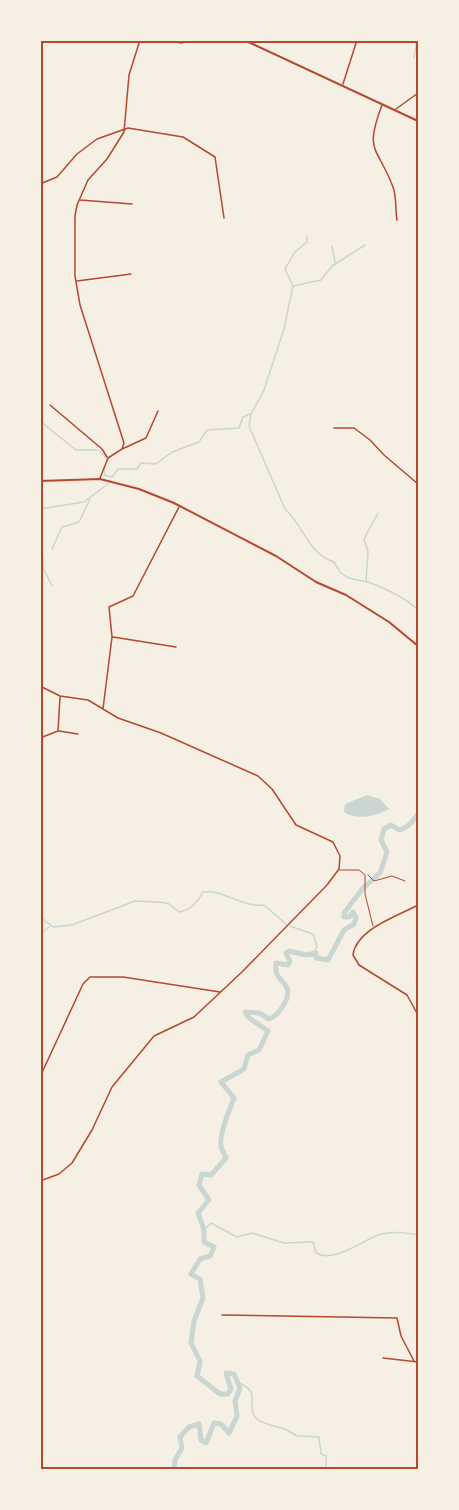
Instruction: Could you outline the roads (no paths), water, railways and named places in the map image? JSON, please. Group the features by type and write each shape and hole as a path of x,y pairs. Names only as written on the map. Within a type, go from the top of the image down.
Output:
{"street":[{"path":"122,449 122,434 87,330 76,281 75,216 88,180 110,155 125,129 128,80 140,40"},
{"path":"180,44 202,40"},
{"path":"244,40 418,121"},
{"path":"343,85 357,40"},
{"path":"396,109 418,93"},
{"path":"382,103 371,137 377,156 393,187 398,220"},
{"path":"40,183 57,177 77,154 97,139 125,129 147,130 183,137 201,150 212,153 215,157 224,218"},
{"path":"79,200 132,204"},
{"path":"76,281 131,274"},
{"path":"50,405 102,449 108,458"},
{"path":"100,479 108,458 146,438 158,411"},
{"path":"334,428 354,428 418,484"},
{"path":"40,481 100,479 138,489 180,506 212,525 276,556 316,582 346,595 389,622 418,646"},
{"path":"103,710 112,637 109,607 133,596 180,506"},
{"path":"112,637 176,647"},
{"path":"40,686 60,696 88,700 118,718 175,739 258,776 272,789 299,828 336,845 340,856 339,869 321,892 282,933 194,1017 154,1036 112,1087 92,1131 72,1163 59,1174 40,1181"},
{"path":"58,731 60,696"},
{"path":"40,738 58,731 78,734"},
{"path":"418,905 375,929 358,942 354,958 359,965 406,995 418,1015"},
{"path":"40,1077 83,984 90,977 123,977 180,985 206,992 221,992"},
{"path":"222,1316 397,1318 401,1336 414,1361"},
{"path":"383,1358 418,1362"}],"lane":[{"path":"339,869 364,872 370,920 375,929"}],"waterway":[{"path":"414,58 417,40"},
{"path":"307,236 307,242 295,252 285,269 293,286 284,329 264,390 251,414 249,426 285,509 318,553 334,562 340,572"},
{"path":"293,286 321,280 332,266 365,245"},
{"path":"332,246 335,262"},
{"path":"105,466 104,475 112,477 118,469 137,469 141,463 156,464 172,452 199,442 207,430 239,428 243,417 250,414"},
{"path":"40,421 76,450 97,450"},
{"path":"99,450 106,458"},
{"path":"40,509 84,502 109,483"},
{"path":"52,549 62,527 79,522 90,499"},
{"path":"366,582 368,551 364,539 378,513"},
{"path":"43,559 43,567 52,586"},
{"path":"341,573 351,579 368,582 388,590 418,610"},
{"path":"174,1470 175,1460 182,1448 180,1437 189,1427 199,1424 201,1440 206,1443 214,1423 221,1424 229,1433 237,1416 235,1401 240,1388 234,1374 226,1373 231,1389 228,1394 220,1394 197,1376 200,1361 191,1343 194,1321 203,1298 200,1279 191,1274 200,1259 210,1256 214,1247 204,1242 204,1230 198,1213 209,1200 199,1185 202,1174 211,1175 226,1158 221,1140 234,1098 221,1082 244,1069 248,1055 259,1050 268,1031 249,1018 245,1012 259,1013 269,1019 283,1006 288,992 285,984 277,975 276,963 288,965 290,961 286,953 289,951 306,955 316,953 316,958 328,960 344,930 354,924 356,918 353,912 349,917 344,917 344,913 363,888 380,873 387,852 381,840 384,829 391,825 399,830 402,829 410,824 418,814"},
{"path":"40,917 53,927 72,925 135,901 169,904 179,912 194,905 203,892 211,892 248,904 264,905 286,924"},
{"path":"290,926 313,934 317,946 314,953"},
{"path":"40,934 49,927"},
{"path":"204,1230 211,1223 237,1237 252,1233 284,1243 313,1242 316,1253 323,1256 349,1250 381,1234 395,1232 418,1235"},
{"path":"239,1383 246,1387 252,1395 252,1409 256,1418 266,1424 287,1430"},
{"path":"287,1430 297,1436 319,1437 321,1454 326,1456 326,1463"},
{"path":"325,1470 326,1464"}]}
